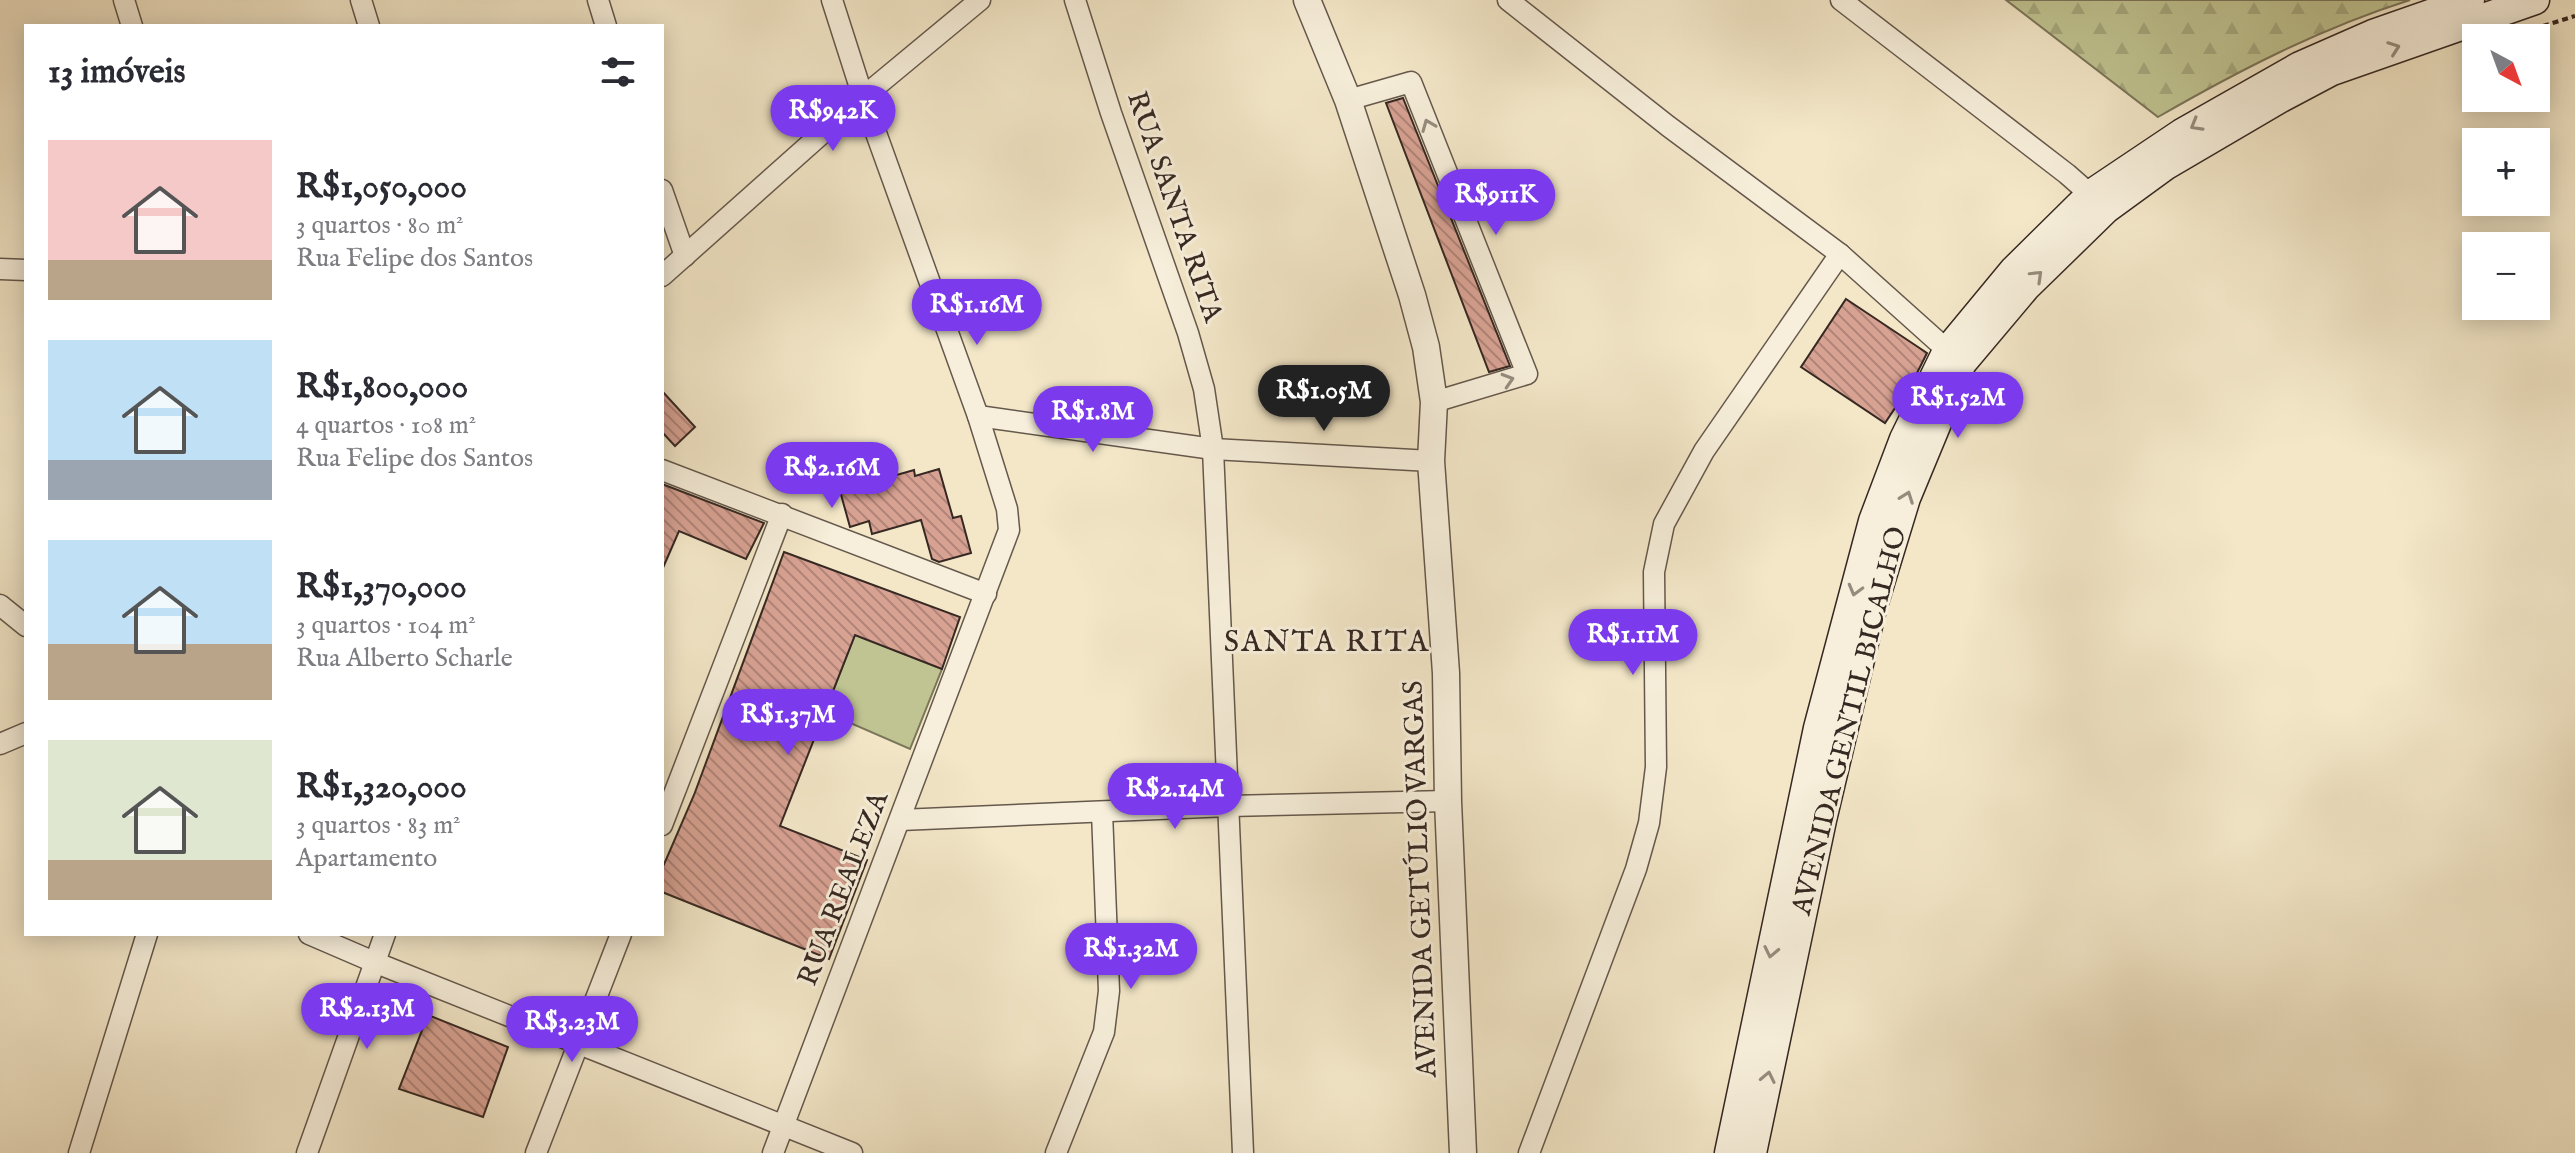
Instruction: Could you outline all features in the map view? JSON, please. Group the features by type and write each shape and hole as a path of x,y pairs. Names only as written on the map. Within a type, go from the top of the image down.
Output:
{"main road":[{"name":"AVENIDA GENTIL BICALHO","path":"1729,1153 1818,728 1873,521 1904,439 1955,357 2014,270 2182,133 2300,66 2373,34 2470,0"},
{"name":"AVENIDA GENTIL BICALHO","path":"2098,202 2332,71 2535,0"},
{"name":"AVENIDA GENTIL BICALHO","path":"1752,1153 1822,820 1872,609 1906,498 1955,357"}],"street":[{"path":"124,0 131,24"},
{"path":"361,0 368,24"},
{"path":"598,0 605,24"},
{"name":"RUA REALEZA","path":"773,1153 1009,530 1007,509 978,416 863,97 832,0"},
{"path":"664,274 863,97 980,0"},
{"name":"RUA SANTA RITA","path":"1075,0 1188,333 1204,389 1213,449 1243,1153"},
{"name":"AVENIDA GETÚLIO VARGAS","path":"1307,0 1348,100 1412,295 1426,347 1434,402 1431,461 1446,673 1448,801 1463,1153"},
{"path":"1508,0 1668,126 1840,254 1955,357"},
{"path":"1841,0 2098,202"},
{"path":"1348,100 1411,82 1527,374 1434,402"},
{"path":"664,196 685,256"},
{"path":"1529,1153 1636,869 1649,823 1656,767 1654,572 1664,524 1704,451 1840,254"},
{"path":"0,269 24,270"},
{"path":"978,416 1213,449 1431,461"},
{"path":"664,471 986,594"},
{"path":"664,820 782,514"},
{"path":"0,605 24,624"},
{"path":"0,744 24,734"},
{"path":"900,820 1229,806 1448,801"},
{"path":"1056,1153 1104,1032 1109,991 1102,812"},
{"path":"79,1153 146,936"},
{"path":"314,936 852,1153"},
{"path":"307,1153 384,936"},
{"path":"536,1153 620,936"}],"path":[{"path":"2550,24 2575,16"}],"green space":[{"path":"2006,0 2410,0 2344,24 2281,52 2158,117"},
{"path":"855,635 942,669 910,749 825,712"}],"building":[{"path":"1403,98 1510,366 1489,372 1386,103"},
{"path":"1846,299 1927,353 1913,381 1885,423 1801,367"},
{"path":"664,393 695,427 675,446 664,434"},
{"path":"939,469 953,518 961,516 971,553 939,562 932,559 921,520 872,534 869,521 850,527 840,491 914,470 915,476"},
{"path":"664,485 764,523 746,559 679,531 664,565"},
{"path":"784,552 960,617 942,669 855,635 780,826 867,860 829,959 664,893 664,864 694,795"},
{"path":"428,1015 508,1047 483,1117 399,1089"}],"district":[{"name":"SANTA RITA","path":"1327,643"}]}
